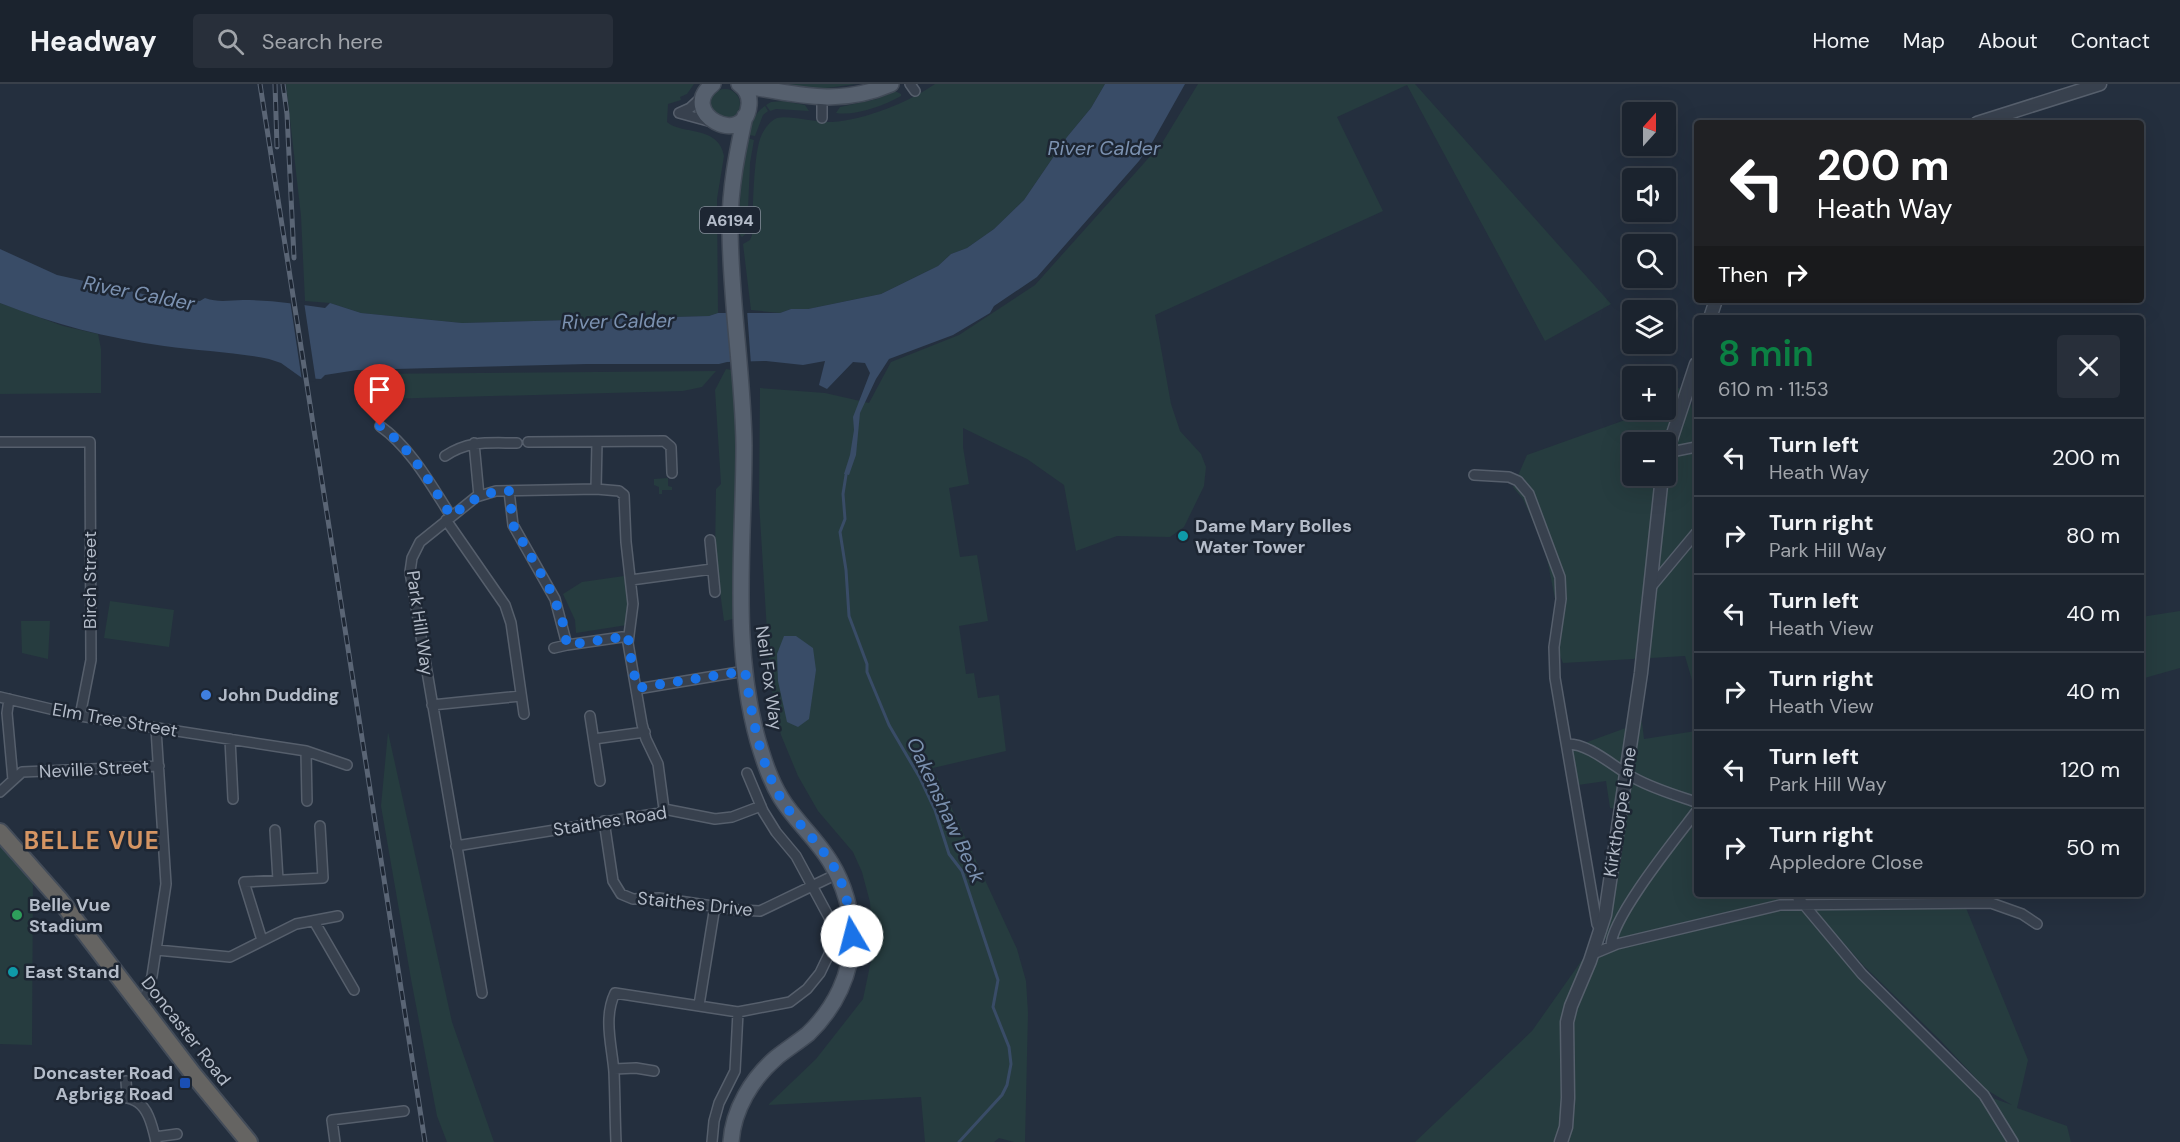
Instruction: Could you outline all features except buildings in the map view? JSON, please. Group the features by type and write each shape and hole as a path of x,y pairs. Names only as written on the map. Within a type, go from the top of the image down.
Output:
{"highway":[{"name":"Doncaster Road","path":"0,832 60,900 193,1074 249,1142"}],"main road":[{"path":"740,85 822,98 843,98 865,94 891,84"},
{"path":"740,85 748,93 747,110"},
{"path":"709,87 704,107 711,120 719,124 732,125 747,110 774,91"},
{"name":"Neil Fox Way","path":"731,1142 736,1113 746,1094 763,1071 806,1036 826,1014 845,978 851,950 851,923 843,888 837,874 830,861 780,797 765,766 751,711 745,671 742,612 744,444 730,226 736,152 747,110"},
{"path":"719,124 733,141 736,152"}],"street":[{"path":"1986,120 2100,84"},
{"path":"709,87 690,108 674,113 719,124"},
{"path":"822,98 822,118"},
{"path":"1674,432 1694,370"},
{"path":"380,426 397,440 413,460 505,605 511,623 524,714"},
{"path":"596,489 597,441"},
{"path":"528,442 664,441 671,447 672,473"},
{"name":"Birch Street","path":"0,442 90,442 91,660 80,717"},
{"path":"445,456 459,447 474,443 516,443"},
{"path":"474,443 479,496"},
{"path":"1676,453 1694,448"},
{"path":"1474,475 1509,477 1518,482 1528,494 1552,553 1561,587 1554,647 1555,678 1597,924 1601,931"},
{"name":"Kirkthorpe Lane","path":"1561,1142 1566,1127 1568,1098 1567,1022 1571,1006 1601,931 1641,673 1661,486"},
{"name":"Park Hill Way","path":"482,993 410,572 412,558 420,542 479,496 496,491 596,489 620,491 626,499 626,542 633,604 628,643 645,732 658,765 664,809"},
{"path":"509,491 513,525 552,593 562,619 567,645"},
{"path":"1651,587 1694,535"},
{"path":"710,540 715,592"},
{"path":"631,580 712,569"},
{"path":"554,648 629,636"},
{"path":"637,688 745,671"},
{"path":"432,705 521,696"},
{"path":"4,698 13,780"},
{"name":"Elm Tree Street","path":"4,698 80,717 306,751 347,765"},
{"path":"590,716 600,781"},
{"path":"139,1001 146,995 150,985 166,884 156,729"},
{"path":"594,739 645,732"},
{"path":"230,739 233,799"},
{"path":"1567,744 1582,746 1626,774 1652,787 1694,801"},
{"path":"306,751 308,801"},
{"name":"Neville Street","path":"0,792 22,772 159,766"},
{"path":"616,1142 614,1069 609,1035 611,1002 615,993 738,1012 789,1002 807,989 820,974 831,950 832,926 814,886 776,832 761,806 747,773"},
{"name":"Staithes Road","path":"456,846 660,813 664,809 715,819 732,818 761,806"},
{"path":"1611,946 1613,934 1632,900 1694,815"},
{"name":"Staithes Drive","path":"604,821 613,881 621,894 633,899 659,898 760,911 837,874"},
{"path":"262,940 244,882 323,878 320,826"},
{"path":"275,830 278,880"},
{"path":"1799,897 1862,974 1984,1095 2013,1142"},
{"path":"1593,954 1611,946 1780,905 1991,903 2022,914 2037,924"},
{"path":"699,1005 715,906"},
{"path":"157,950 230,957 296,924 338,916"},
{"path":"314,921 354,990"},
{"path":"712,1142 719,1103 735,1071 738,1012"},
{"path":"614,1069 636,1068 654,1071"},
{"path":"126,1081 127,1096"},
{"path":"93,1095 127,1096 139,1102 145,1109 155,1139 177,1134"},
{"path":"334,1142 332,1120 404,1111"}],"green space":[{"path":"286,84 694,84 687,94 680,97 681,100 668,104 667,122 715,139 721,146 724,156 717,199 718,313 709,316 462,323 361,313 330,303 305,301 301,216"},
{"path":"780,84 856,84 820,89"},
{"path":"935,84 1105,84 1091,108 1067,137 1024,200 994,229 967,248 951,254 938,266 881,294 808,309 791,309 780,313 751,310 743,244 750,240 752,235 757,154 762,134 768,125 774,119 782,117 826,122 858,118 900,103"},
{"path":"1198,84 1415,84 1611,304 1545,341 1407,85 1337,117 1383,211 1155,315 1171,404 1180,431 1201,454 1206,467 1204,486 1184,527 1170,537 1117,536 1076,551 1064,485 1027,459 963,428 963,447 969,484 949,488 960,557 977,555 988,621 959,626 966,674 974,673 978,698 999,695 1006,751 933,768 1017,949 1026,981 1028,1013 1025,1142 999,1138 994,1142 925,1142 921,1097 768,1105 816,1059 863,999 873,951 870,902 862,872 853,852 818,811 798,776 781,735 770,680 759,502 760,388 825,393 869,403 891,362 959,335 1035,285 1162,143"},
{"path":"725,89 731,90 739,98 739,110 731,118 725,119 719,118 711,110 710,104 711,98 719,90"},
{"path":"895,91 901,96 878,107 861,112 836,113 840,107 877,99"},
{"path":"783,101 805,105 809,111 776,109 770,111 766,105"},
{"path":"765,106 768,111 763,115 755,136 749,135 754,119"},
{"path":"747,138 754,140 750,163 747,233 742,237 740,235 740,198"},
{"path":"0,303 63,326 98,334 101,349 101,393 0,394"},
{"path":"726,369 731,370 736,410 733,619 724,621 715,555 716,489 721,484 715,390"},
{"path":"716,371 702,387 683,391 382,399 363,374"},
{"path":"1676,387 1688,391 1694,417 1694,687 1685,656 1563,663 1552,636 1556,604 1545,548 1523,499 1513,487 1527,455 1625,420 1676,420"},
{"path":"668,478 668,486 672,487 672,490 662,490 662,494 659,494 659,487 654,485 654,479"},
{"path":"624,576 630,607 627,625 576,633 575,620 563,594 582,582"},
{"path":"110,601 174,610 169,647 104,638"},
{"path":"2180,611 2180,668 2144,678 2144,617"},
{"path":"21,621 50,621 48,659 22,653"},
{"path":"1642,722 1644,739 1694,731 1694,897 1965,897 1964,903 2028,1060 2017,1108 2067,1126 2071,1142 1415,1142 1532,1031 1587,953 1795,904 1781,898 1774,903 1620,939 1601,939 1618,809 1610,808 1606,781 1578,785 1571,748","holes":["1810,911 1819,915 1863,965 1940,1040 1987,1090 2012,1105 1984,1095 1832,939"]},
{"path":"388,732 452,1022 494,1142 447,1142 437,1116 381,806"},
{"name":"Belle Vue Stadium","path":"0,842 33,877 32,1045 0,1044"}],"water":[{"name":"River Calder","path":"1105,84 1185,84 1139,161 1037,277 994,306 990,313 953,335 889,359 876,379 860,413 856,455 849,475 844,474 854,430 853,417 870,373 865,363 853,362 827,389 819,385 825,361 803,365 766,361 719,364 587,364 357,370 325,375 321,379 302,378 281,363 269,359 122,339 60,324 0,303 0,249 57,275 161,298 200,301 205,298 220,301 264,301 325,308 330,303 361,313 462,323 709,316 718,313 780,313 791,309 808,309 881,294 938,266 951,254 967,248 994,229 1024,200 1067,137 1091,108"},
{"path":"784,636 796,636 813,648 816,670 809,719 798,727 787,722 778,681 777,654"}],"pier":[{"path":"290,300 304,302 316,382 302,381"},
{"path":"726,310 747,310 751,365 731,365"}],"waterway":[{"name":"Oakenshaw Beck","path":"846,475 843,494 845,519 840,532 846,570 849,616 867,664 867,672 889,725 920,778 935,810 949,854 962,871 998,980 993,1007 1009,1047 1011,1064 1007,1085 1002,1095 959,1142"}],"railway":[{"path":"260,84 425,1142"},
{"path":"275,84 277,147"},
{"path":"283,84 287,114 294,258"}],"place":[{"name":"Dame Mary Bolles Water Tower","path":"1183,536"},
{"name":"John Dudding","path":"206,695"},
{"name":"Belle Vue Stadium","path":"17,915"},
{"name":"East Stand","path":"13,972"},
{"name":"Doncaster Road Agbrigg Road","path":"185,1083"}],"district":[{"name":"BELLE VUE","path":"92,841"}],"route":[{"path":"380,426 397,440 413,460 451,516 476,497 496,491 509,491 515,531 555,599 567,645 629,636 628,643 637,688 745,671 751,711 765,766 780,797 830,861 837,874 849,911 852,936"}]}
